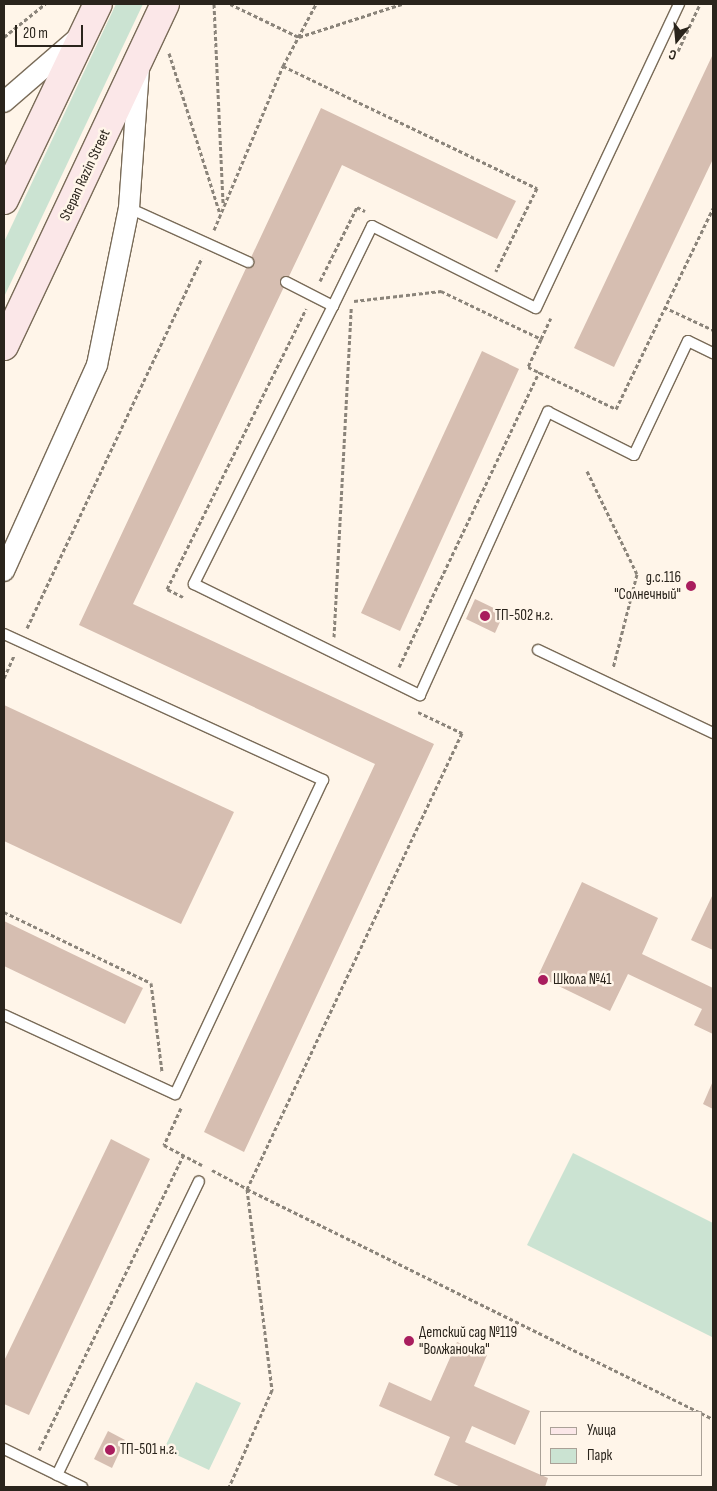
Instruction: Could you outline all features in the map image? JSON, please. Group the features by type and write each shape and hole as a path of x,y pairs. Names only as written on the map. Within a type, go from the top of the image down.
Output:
{"main road":[{"path":"4,200 98,4"},
{"name":"Stepan Razin Street","path":"4,346 165,4"}],"street":[{"path":"4,102 84,33"},
{"path":"4,571 96,365 129,208 140,59"}],"lane":[{"path":"679,4 536,308 372,226 194,584 420,695 548,412 634,455 688,341 713,353"},
{"path":"129,208 248,262"},
{"path":"286,282 333,306"},
{"path":"4,634 323,780 176,1094 4,1015"},
{"path":"538,650 713,733"},
{"path":"58,1475 199,1180"},
{"path":"4,1449 82,1487"}],"path":[{"path":"4,37 45,4"},
{"path":"214,4 223,209"},
{"path":"230,4 299,37 402,4"},
{"path":"4,678 209,243 283,66 316,4"},
{"path":"675,57 700,4"},
{"path":"168,49 221,214"},
{"path":"283,66 537,188 495,273 486,269"},
{"path":"192,601 167,589 357,207 366,212"},
{"path":"553,312 528,367 616,409 713,208"},
{"path":"334,652 351,301 441,292 541,339"},
{"path":"664,307 713,330"},
{"path":"392,681 539,372"},
{"path":"587,471 637,574 612,669"},
{"path":"229,1487 272,1390 247,1189 462,733 411,708"},
{"path":"4,912 151,983 163,1073"},
{"path":"184,1104 164,1145 247,1189 696,1411"},
{"path":"33,1464 184,1154"}],"green space":[{"path":"116,4 143,4 4,297 4,242"},
{"path":"573,1153 713,1223 712,1337 527,1245"},
{"path":"196,1382 241,1403 209,1470 164,1449"}],"building":[{"path":"713,54 713,159 614,367 574,348"},
{"path":"321,108 516,201 497,239 342,165 133,604 434,744 244,1152 204,1132 375,764 79,625"},
{"path":"482,351 519,369 400,631 361,613"},
{"name":"ТП-502 н.г.","path":"475,599 504,613 495,633 466,619"},
{"path":"4,705 234,812 181,924 4,841"},
{"path":"582,882 658,918 642,954 713,988 713,1034 694,1025 702,1009 628,974 610,1011 538,976"},
{"path":"713,894 713,950 691,940"},
{"path":"4,921 143,988 125,1024 4,966"},
{"path":"713,1081 713,1109 703,1104"},
{"path":"111,1139 150,1159 29,1415 4,1404 4,1361"},
{"path":"457,1342 487,1355 474,1386 530,1411 515,1445 472,1426 465,1442 548,1478 545,1487 461,1487 434,1475 450,1437 379,1406 389,1382 431,1401"},
{"name":"ТП-501 н.г.","path":"108,1431 125,1440 112,1468 94,1459"}],"place":[{"name":"д.с.116 \"Солнечный\"","path":"691,586"},
{"name":"ТП-502 н.г.","path":"485,616"},
{"name":"Школа №41","path":"543,980"},
{"name":"Детский сад №119 \"Волжаночка\"","path":"409,1341"},
{"name":"ТП-501 н.г.","path":"110,1450"}]}
